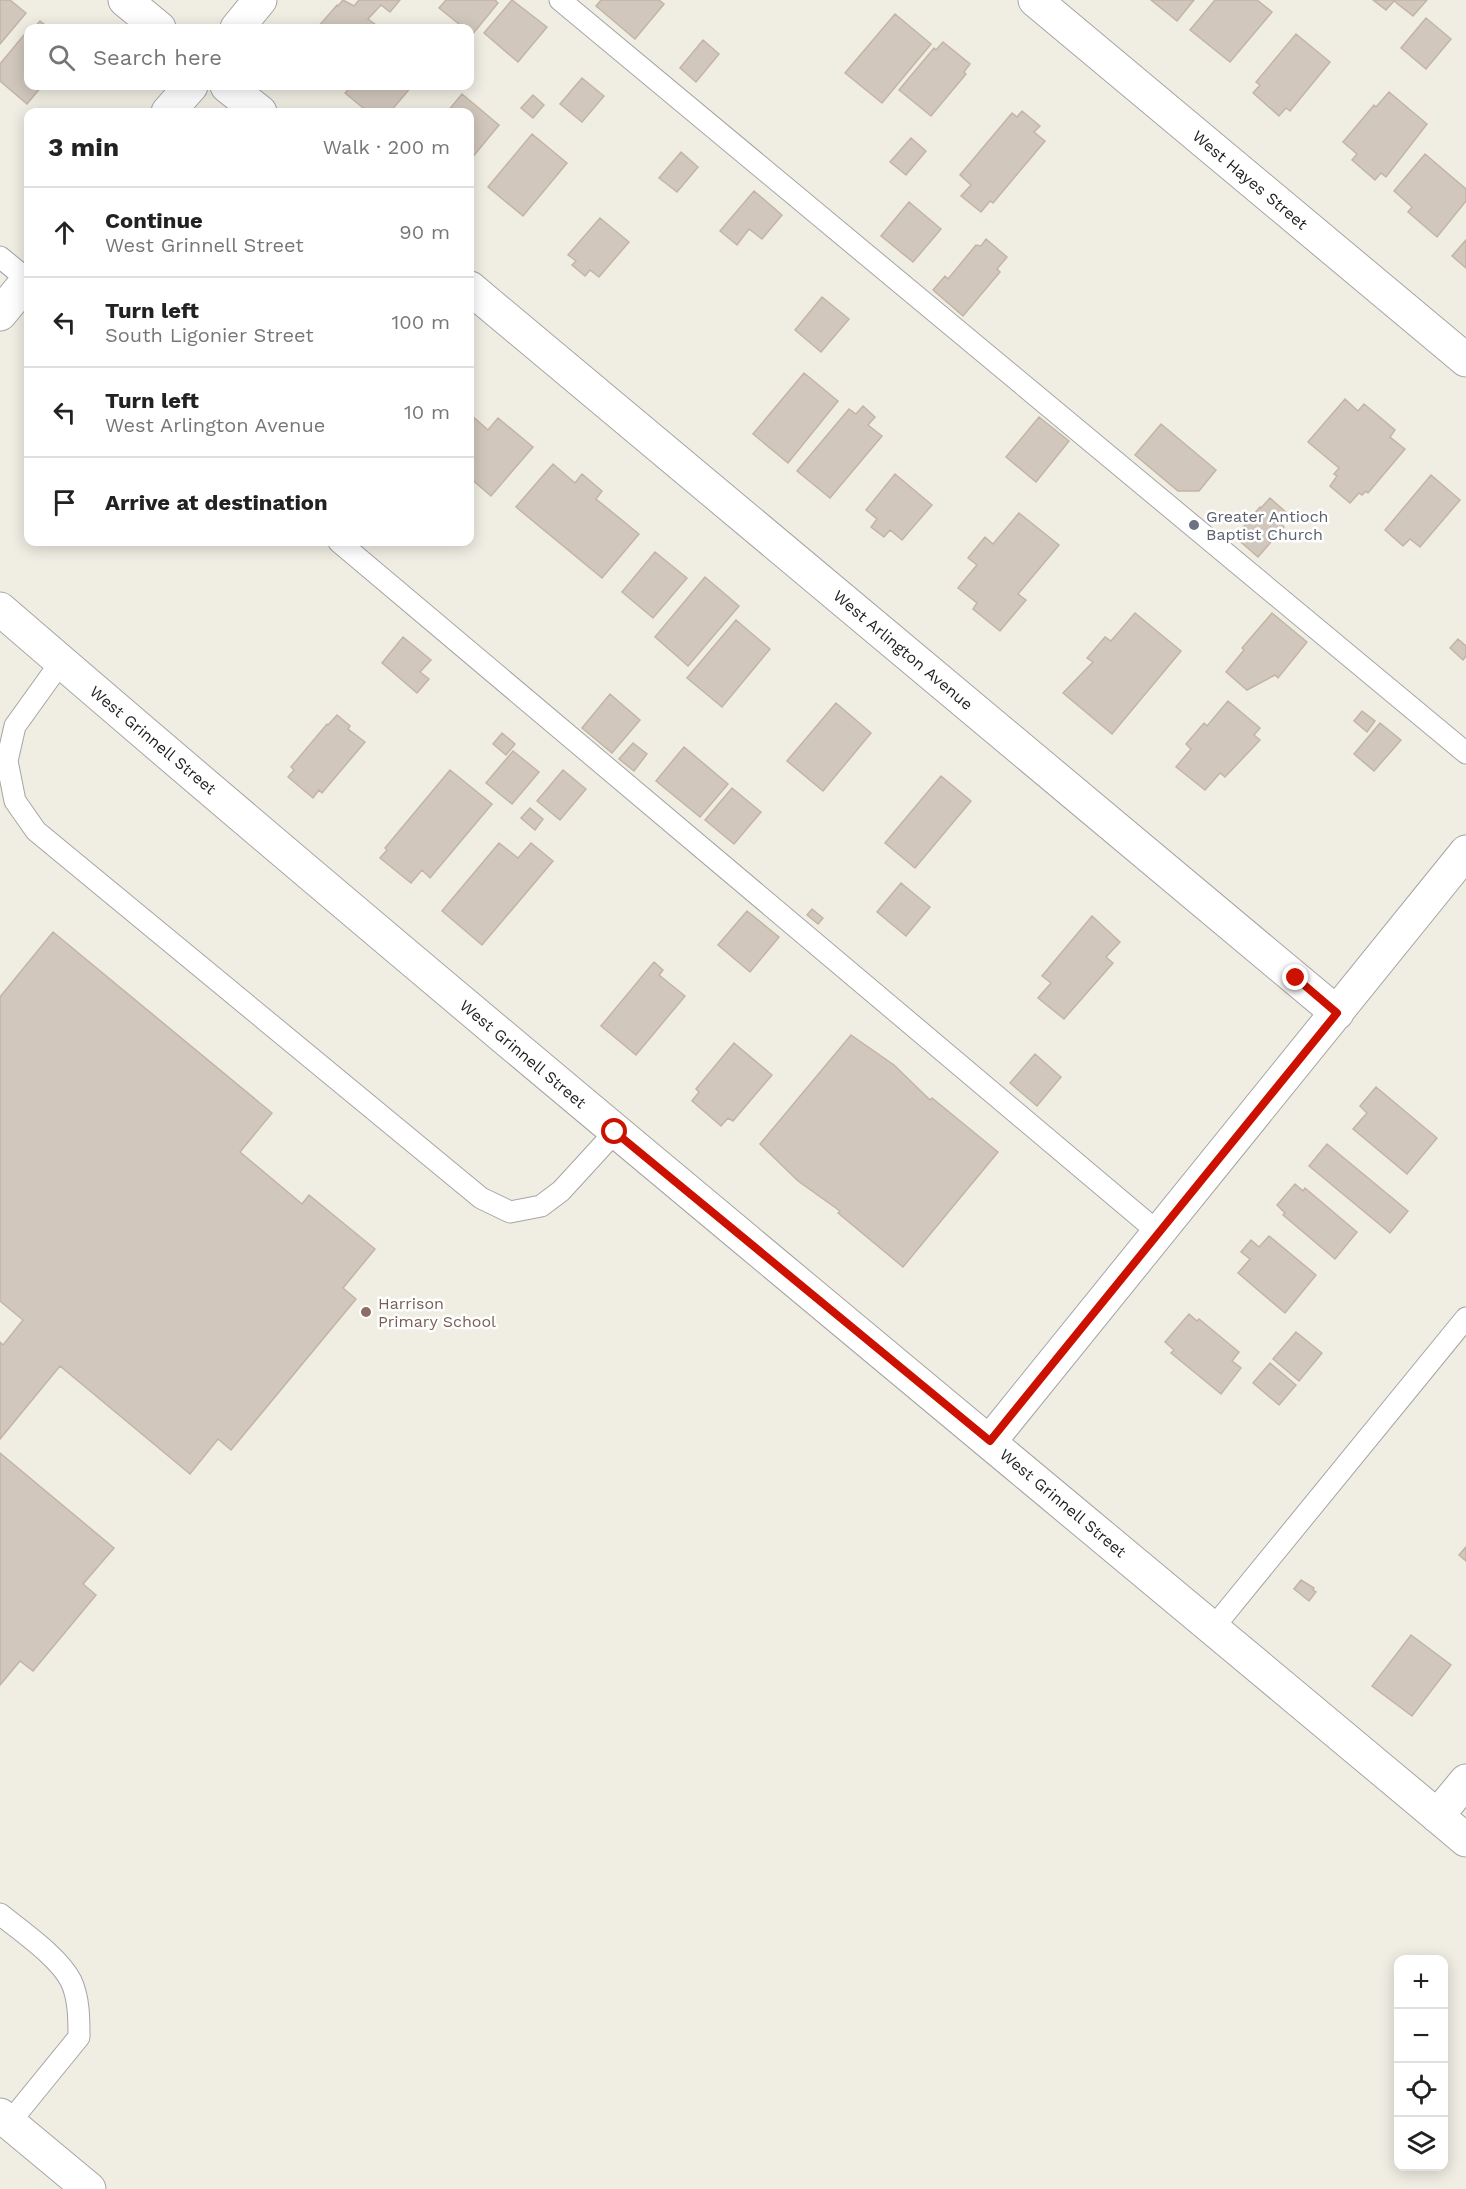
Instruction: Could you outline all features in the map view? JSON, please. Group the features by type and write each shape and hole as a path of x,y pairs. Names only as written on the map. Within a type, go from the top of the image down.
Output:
{"street":[{"path":"124,0 154,24"},
{"path":"240,24 260,0"},
{"name":"West Hayes Street","path":"1035,0 1466,360"},
{"path":"172,108 187,90"},
{"path":"232,90 255,108"},
{"path":"0,314 24,285"},
{"name":"West Arlington Avenue","path":"474,291 1337,1013"},
{"name":"West Grinnell Street","path":"0,609 615,1132 990,1441 1466,1840"},
{"path":"990,1441 1466,852"},
{"path":"1437,1816 1466,1781"},
{"path":"5,2119 89,2189"}],"lane":[{"path":"560,0 1466,753"},
{"path":"0,256 24,277"},
{"path":"344,546 1160,1233"},
{"path":"61,662 15,726 7,761 15,801 36,831 481,1198 510,1212 541,1206 561,1191 615,1132"},
{"path":"1213,1628 1466,1318"},
{"path":"0,1914 51,1956 71,1981 78,2008 79,2037 5,2119"}],"building":[{"path":"0,0 10,0 26,13 0,44"},
{"path":"343,0 354,6 359,0 400,0 390,12 381,5 368,19 375,24 320,24"},
{"path":"446,0 495,0 498,3 474,33 474,24 459,24 439,8"},
{"path":"512,0 547,27 518,62 484,33"},
{"path":"601,0 659,0 664,4 635,39 596,6"},
{"path":"1151,0 1194,0 1177,21"},
{"path":"1215,0 1257,0 1272,12 1230,62 1190,30"},
{"path":"1373,0 1427,0 1413,16 1394,1 1386,10"},
{"path":"895,14 931,44 882,103 845,73"},
{"path":"1426,18 1451,39 1426,69 1401,48"},
{"path":"1296,34 1330,62 1290,111 1286,108 1279,116 1253,93 1260,85 1256,82"},
{"path":"24,35 24,90 39,90 27,104 0,81 0,64"},
{"path":"703,40 719,54 696,82 680,68"},
{"path":"943,42 970,64 964,72 966,74 931,116 899,90 934,48 936,50"},
{"path":"582,78 604,96 582,122 560,104"},
{"path":"348,90 409,90 393,108 363,108 345,93"},
{"path":"1389,92 1427,124 1386,177 1381,173 1375,180 1352,160 1357,154 1343,142 1374,105 1376,107"},
{"path":"462,94 499,125 474,155 474,108 450,108"},
{"path":"533,95 544,105 533,118 521,108"},
{"path":"1022,111 1040,126 1034,132 1045,141 993,203 990,201 981,212 961,196 971,185 960,175 1012,113 1017,117"},
{"path":"532,134 567,163 523,216 488,187"},
{"path":"911,138 926,151 906,175 890,162"},
{"path":"681,152 698,167 677,192 659,178"},
{"path":"1425,154 1466,189 1466,201 1437,237 1408,212 1412,207 1394,191"},
{"path":"754,191 782,215 762,239 749,229 737,245 720,231"},
{"path":"909,202 941,229 913,262 881,236"},
{"path":"600,218 629,242 599,277 590,270 585,276 572,265 576,261 568,255"},
{"path":"986,239 1007,257 997,269 1000,272 963,316 933,290 945,276 948,279 976,245 981,246"},
{"path":"1466,240 1466,268 1452,256"},
{"path":"822,297 849,319 821,352 795,330"},
{"path":"804,373 838,401 788,463 753,434"},
{"path":"1345,399 1358,411 1364,404 1395,430 1390,437 1405,449 1368,493 1366,491 1362,495 1359,493 1350,503 1330,486 1339,468 1308,442"},
{"path":"863,406 875,417 868,425 882,436 830,498 797,471 849,409 856,414"},
{"path":"1039,417 1069,441 1036,482 1006,457"},
{"path":"474,418 488,430 498,418 533,447 491,496 474,481"},
{"path":"1161,424 1216,470 1199,491 1178,491 1135,455"},
{"path":"553,464 575,483 582,474 602,491 596,499 639,534 602,578 516,507"},
{"path":"895,474 932,505 902,540 890,530 884,537 871,527 877,519 866,510"},
{"path":"1431,475 1460,500 1420,547 1410,539 1403,546 1385,530"},
{"path":"1270,498 1288,514 1281,524 1284,527 1258,557 1235,537"},
{"path":"1019,513 1059,545 1018,594 1026,600 1000,631 973,609 977,603 958,588 977,565 968,558 985,537 993,544"},
{"path":"655,552 687,578 653,618 622,592"},
{"path":"705,577 739,606 688,666 655,637"},
{"path":"1135,613 1181,651 1112,734 1063,693 1093,662 1087,658 1105,637 1111,641"},
{"path":"1272,613 1307,642 1278,678 1275,675 1247,690 1226,672 1244,650 1242,648"},
{"path":"736,620 770,649 722,707 687,678"},
{"path":"403,637 431,660 420,672 429,679 417,693 382,663"},
{"path":"1458,639 1466,646 1466,656 1463,660 1450,648"},
{"path":"610,694 640,720 612,753 582,728"},
{"path":"1228,701 1260,728 1254,735 1260,740 1225,777 1220,773 1205,790 1176,767 1191,749 1186,744 1204,723 1207,726"},
{"path":"836,703 871,733 823,791 787,761"},
{"path":"1362,711 1375,721 1367,732 1354,721"},
{"path":"337,715 350,726 348,729 365,742 322,793 319,790 313,798 288,777 294,770 291,767"},
{"path":"1380,723 1401,740 1374,771 1354,754"},
{"path":"502,733 515,744 506,755 493,744"},
{"path":"633,743 647,754 634,771 619,759"},
{"path":"684,747 728,784 700,817 656,781"},
{"path":"513,751 539,772 512,804 486,783"},
{"path":"450,770 492,804 430,878 422,870 411,883 380,858 387,850 385,848"},
{"path":"563,770 586,789 560,820 537,801"},
{"path":"941,776 971,801 915,868 885,843"},
{"path":"732,788 761,812 734,844 705,820"},
{"path":"530,808 543,819 535,830 521,818"},
{"path":"499,843 518,858 531,843 553,861 482,945 442,911"},
{"path":"901,883 930,907 906,936 877,912"},
{"path":"812,909 823,918 818,924 807,915"},
{"path":"747,911 779,937 750,972 718,945"},
{"path":"1092,916 1120,942 1106,957 1113,963 1064,1019 1038,998 1051,983 1042,976"},
{"path":"53,932 272,1113 240,1152 302,1204 309,1195 375,1249 343,1288 356,1299 231,1450 218,1439 190,1474 60,1366 0,1439 0,1342 3,1345 23,1320 0,1301 0,997"},
{"path":"654,962 663,970 659,975 685,996 636,1055 601,1026"},
{"path":"851,1035 894,1065 930,1100 932,1098 998,1152 903,1267 838,1213 840,1211 798,1181 760,1144"},
{"path":"734,1043 772,1075 733,1121 728,1118 721,1126 692,1101 699,1092 696,1089"},
{"path":"1035,1054 1061,1077 1037,1106 1010,1083"},
{"path":"1376,1087 1437,1138 1407,1174 1353,1129 1367,1113 1360,1106"},
{"path":"1327,1144 1408,1211 1390,1233 1309,1166"},
{"path":"1295,1184 1303,1191 1305,1188 1357,1232 1335,1259 1283,1215 1285,1213 1277,1205"},
{"path":"1269,1236 1316,1275 1285,1313 1238,1273 1250,1259 1241,1252 1251,1240 1259,1247"},
{"path":"1189,1314 1197,1321 1199,1319 1239,1352 1232,1361 1241,1368 1221,1394 1171,1353 1174,1350 1165,1342"},
{"path":"1296,1332 1322,1353 1299,1381 1273,1359"},
{"path":"1270,1363 1296,1385 1279,1405 1253,1383"},
{"path":"0,1453 114,1548 83,1584 96,1595 33,1671 20,1661 0,1685"},
{"path":"1466,1547 1466,1561 1459,1555"},
{"path":"1301,1580 1314,1588 1316,1592 1309,1601 1294,1589"},
{"path":"1411,1635 1451,1665 1412,1716 1372,1686"}],"place":[{"name":"Greater Antioch Baptist Church","path":"1194,525"},
{"name":"Harrison Primary School","path":"366,1312"}],"route":[{"path":"615,1132 990,1441 1337,1013 1296,978"}]}
